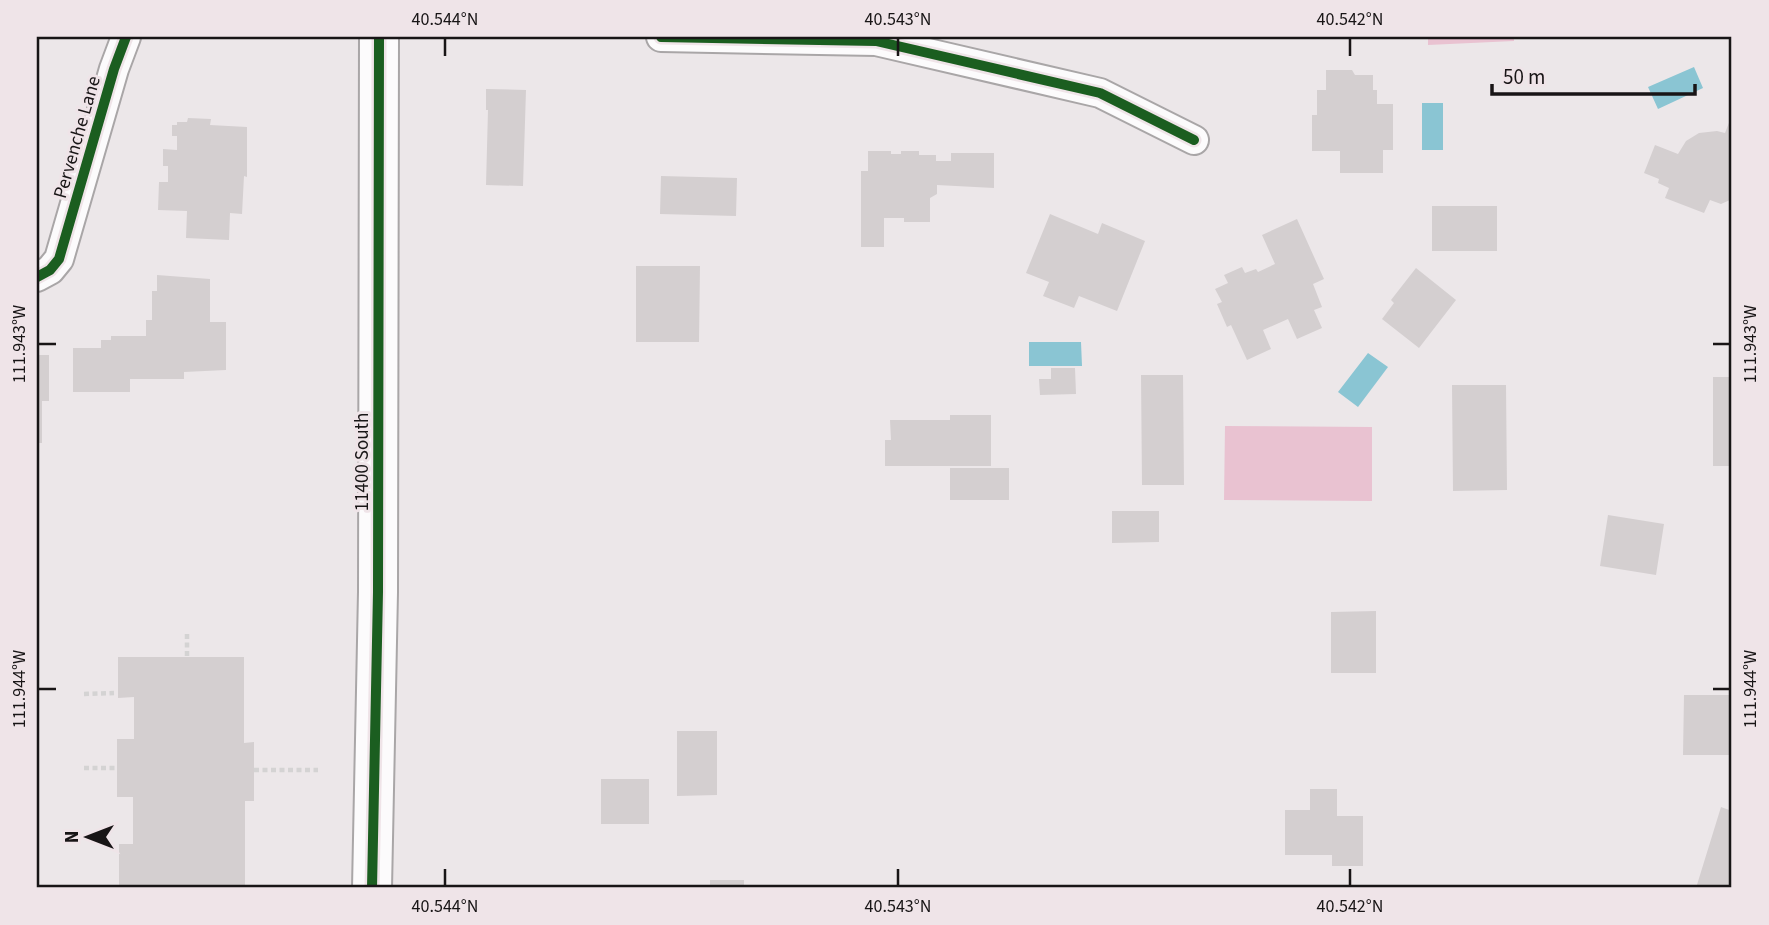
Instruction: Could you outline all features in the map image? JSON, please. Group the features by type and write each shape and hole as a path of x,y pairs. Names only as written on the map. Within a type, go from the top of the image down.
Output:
{"main road":[{"name":"11400 South","path":"372,888 378,592 379,37"}],"street":[{"name":"Pervenche Lane","path":"37,276 50,270 59,259 125,37"},
{"path":"661,37 876,41 1100,93 1194,140"}],"path":[{"path":"187,635 187,657"},
{"path":"84,694 114,694"},
{"path":"84,768 117,768"},
{"path":"254,770 318,771"}],"shaded area":[{"path":"1428,37 1514,37 1514,41 1428,45"},
{"path":"1225,426 1372,427 1372,501 1224,500"}],"water":[{"path":"1694,67 1703,88 1658,109 1648,87"},
{"path":"1422,103 1443,103 1443,150 1422,150"},
{"path":"1029,342 1081,342 1082,366 1029,366"},
{"path":"1368,353 1388,367 1358,407 1338,392"}],"building":[{"path":"1326,70 1352,70 1355,75 1373,75 1377,104 1393,104 1393,150 1383,150 1383,173 1340,173 1340,151 1312,151 1312,115 1317,115 1317,90 1326,90"},
{"path":"486,89 526,90 523,186 486,185"},
{"path":"1732,115 1730,200 1721,204 1710,200 1704,213 1665,198 1669,188 1658,183 1659,179 1644,173 1655,145 1678,154 1686,141 1699,133 1725,133"},
{"path":"188,118 211,119 210,125 247,127 247,177 244,176 242,214 230,213 229,240 186,238 187,211 158,210 159,182 168,182 168,166 163,166 163,149 177,150 177,136 172,136 172,125 187,122"},
{"path":"868,151 901,154 901,151 919,151 919,155 936,155 936,161 951,161 951,153 994,153 994,188 937,185 937,194 930,198 930,222 904,222 904,218 884,218 884,247 861,247 861,171 868,171"},
{"path":"661,176 737,178 736,216 660,214"},
{"path":"1432,206 1497,206 1497,251 1432,251"},
{"path":"1050,214 1098,234 1102,223 1145,241 1117,311 1079,296 1074,308 1043,296 1049,282 1026,273"},
{"path":"1297,219 1324,279 1313,284 1322,307 1314,310 1322,328 1297,339 1288,319 1263,330 1271,349 1247,360 1231,325 1227,327 1217,304 1222,302 1215,289 1228,283 1224,275 1242,267 1245,273 1256,269 1258,272 1275,264 1262,235"},
{"path":"636,266 700,266 699,342 636,342"},
{"path":"1416,268 1456,300 1419,348 1382,319 1394,303 1391,300"},
{"path":"157,275 210,279 210,322 226,322 226,370 184,372 184,379 130,379 130,392 73,392 73,348 101,348 101,340 111,340 111,336 146,336 146,320 152,320 152,291 157,291"},
{"path":"37,355 49,355 49,401 42,401 42,443 37,443"},
{"path":"1051,368 1075,368 1076,394 1040,395 1039,379 1051,379"},
{"path":"1141,375 1183,375 1184,485 1142,485"},
{"path":"1713,377 1732,377 1732,466 1713,466"},
{"path":"1452,385 1506,385 1507,490 1453,491"},
{"path":"950,415 991,415 991,466 885,466 885,440 891,440 890,420 950,420"},
{"path":"950,468 1009,468 1009,500 950,500"},
{"path":"1112,511 1159,511 1159,542 1112,543"},
{"path":"1608,515 1664,524 1656,575 1600,566"},
{"path":"1376,611 1376,673 1331,673 1331,612"},
{"path":"118,657 244,657 244,743 254,742 254,801 245,801 245,888 119,888 119,844 133,844 133,797 117,797 117,739 134,739 134,697 118,698"},
{"path":"1684,695 1732,695 1732,755 1683,755"},
{"path":"677,731 717,731 717,795 677,796"},
{"path":"601,779 649,779 649,824 601,824"},
{"path":"1310,789 1337,789 1337,816 1363,816 1363,866 1332,866 1332,855 1285,855 1285,810 1310,810"},
{"path":"1721,807 1732,811 1732,888 1696,888"},
{"path":"710,880 744,880 744,888 710,888"}],"cycle path":[{"path":"37,277 50,270 59,259 114,69 126,37"},
{"path":"372,888 378,592 379,37"},
{"path":"661,37 876,41 1100,93 1194,140"}]}
